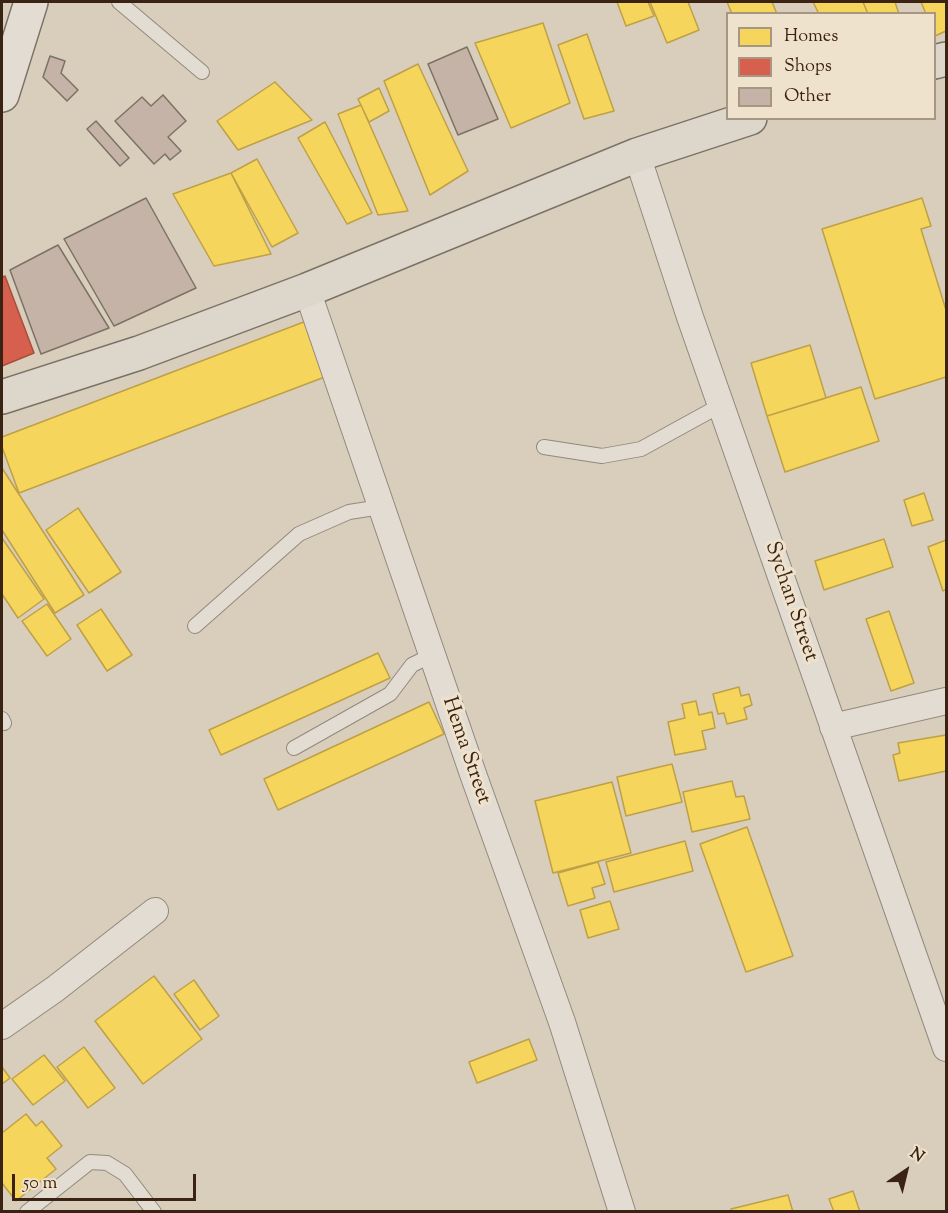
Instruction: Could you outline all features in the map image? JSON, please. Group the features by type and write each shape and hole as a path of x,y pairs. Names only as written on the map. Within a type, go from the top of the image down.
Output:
{"highway":[{"path":"2,397 139,353 307,290 637,155 744,120"}],"street":[{"path":"2,95 31,2"},
{"name":"Sychan Street","path":"637,155 721,405 946,1048"},
{"name":"Hema Street","path":"307,290 432,655 562,1022 622,1212"},
{"path":"833,727 946,700"},
{"path":"2,1026 55,989 155,911"}],"lane":[{"path":"119,2 202,72"},
{"path":"544,447 602,456 641,449 721,405"},
{"path":"195,626 299,534 349,512 381,507"},
{"path":"294,748 390,694 412,665 432,655"},
{"path":"27,1212 90,1162 107,1163 124,1174 154,1212"}],"building: Homes":[{"path":"617,2 648,2 654,16 626,26"},
{"path":"650,2 688,2 699,30 667,43"},
{"path":"727,2 772,2 776,12 731,12"},
{"path":"813,2 863,2 867,12 818,12"},
{"path":"863,2 895,2 898,12 867,12"},
{"path":"921,2 946,2 946,31 936,36 936,12 925,12"},
{"path":"543,23 570,103 511,128 475,43"},
{"path":"587,34 614,111 584,119 558,45"},
{"path":"418,64 468,171 430,195 384,81"},
{"path":"275,82 312,120 238,150 217,121"},
{"path":"379,88 389,111 369,122 358,99"},
{"path":"361,105 408,211 378,215 338,114"},
{"path":"325,122 372,213 347,224 298,138"},
{"path":"257,159 298,233 272,247 231,173"},
{"path":"231,173 271,254 214,266 173,194"},
{"path":"922,198 931,226 921,229 946,310 946,377 875,399 822,229"},
{"path":"309,320 330,375 19,493 2,447 2,437"},
{"path":"810,345 826,398 767,416 751,363"},
{"path":"861,387 879,441 785,472 767,416"},
{"path":"2,468 84,595 55,613 2,530"},
{"path":"924,493 933,520 912,526 904,500"},
{"path":"78,508 121,572 89,593 46,530"},
{"path":"2,538 44,599 18,618 2,594"},
{"path":"884,539 893,567 824,590 815,561"},
{"path":"946,540 946,589 943,591 928,547"},
{"path":"47,604 71,639 47,656 22,621"},
{"path":"101,609 132,655 107,671 77,625"},
{"path":"889,611 914,683 891,691 866,619"},
{"path":"378,653 390,678 221,755 209,730"},
{"path":"739,687 741,696 749,694 752,705 744,708 747,719 727,724 724,713 718,714 713,694"},
{"path":"696,701 699,715 712,712 715,728 702,731 706,749 675,755 668,722 685,718 682,704"},
{"path":"429,702 444,734 278,810 264,779"},
{"path":"946,735 946,771 899,781 893,755 900,753 898,743"},
{"path":"672,764 682,802 626,816 617,777"},
{"path":"732,781 736,797 744,796 750,819 692,832 683,792"},
{"path":"612,782 631,853 553,873 535,801"},
{"path":"747,827 793,956 746,972 700,844"},
{"path":"685,841 693,871 614,892 606,862"},
{"path":"598,862 605,884 592,888 595,898 568,906 558,873"},
{"path":"610,901 619,929 588,938 580,910"},
{"path":"154,976 202,1039 143,1084 95,1021"},
{"path":"194,980 219,1016 200,1030 174,994"},
{"path":"529,1039 537,1060 477,1083 469,1062"},
{"path":"84,1047 115,1088 88,1108 57,1067"},
{"path":"44,1055 65,1081 33,1105 12,1079"},
{"path":"2,1067 10,1078 2,1084"},
{"path":"26,1114 36,1126 42,1121 62,1146 47,1158 56,1169 16,1201 2,1183 2,1133"},
{"path":"853,1191 860,1212 834,1212 829,1199"},
{"path":"788,1195 793,1212 732,1212 731,1209"}],"building: Shops":[{"path":"5,276 34,353 2,366 2,277"}],"building: Other":[{"path":"467,47 498,119 458,135 428,64"},
{"path":"50,56 65,61 61,73 78,90 67,101 43,77"},
{"path":"163,95 186,121 168,137 181,151 170,160 165,154 154,164 115,121 142,97 151,106"},
{"path":"96,121 129,158 120,166 87,129"},
{"path":"146,198 196,288 114,326 64,239"},
{"path":"58,245 109,328 41,354 10,270"}]}
